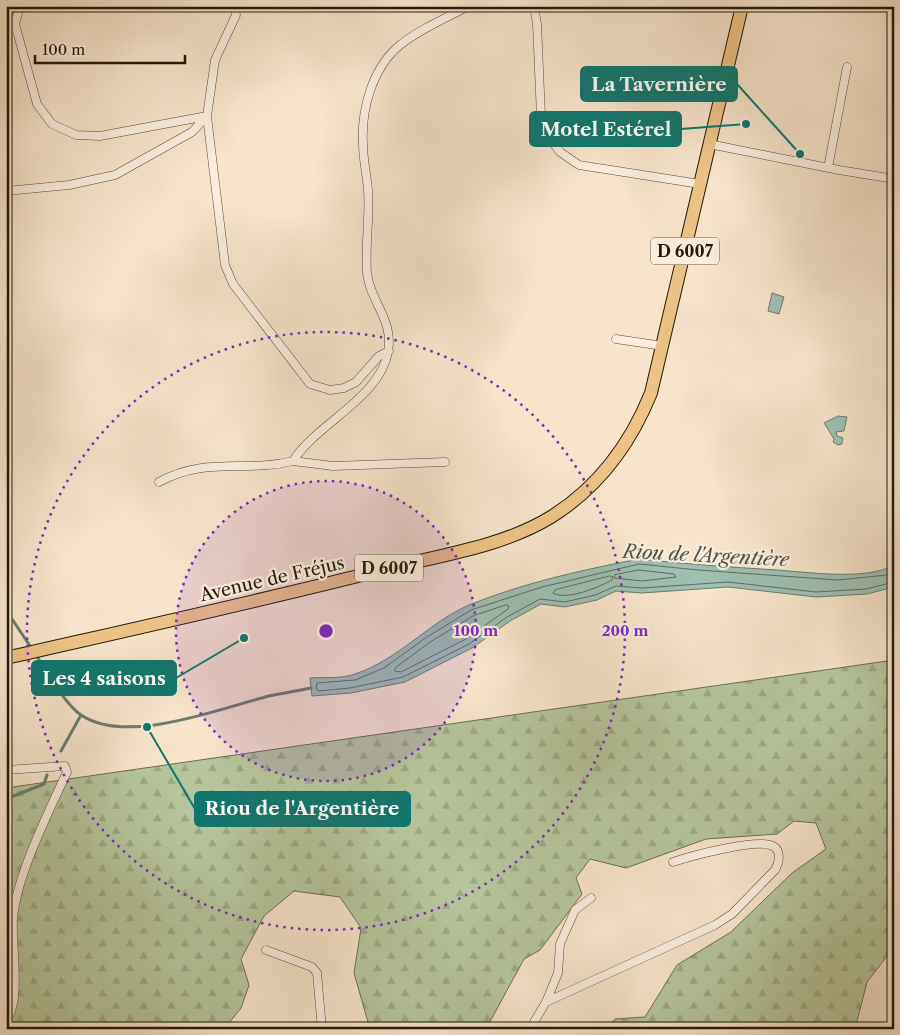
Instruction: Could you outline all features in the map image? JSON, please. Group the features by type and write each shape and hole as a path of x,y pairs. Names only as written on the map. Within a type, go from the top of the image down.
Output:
{"main road":[{"name":"Avenue de Fréjus","path":"9,658 319,586 467,549 518,532 550,517 578,498 594,484 630,438 651,393 664,346 742,6"}],"street":[{"path":"20,6 15,24 37,104 52,124 76,135 100,136 207,116"},
{"path":"234,6 236,15 215,60 207,116 225,265 233,284 310,384 319,388 330,390 344,388 356,382 379,356 388,351"},
{"path":"293,461 301,448 351,405 378,376 388,351 385,316 372,292 367,273 368,191 363,144 364,117 370,90 380,68 399,46 469,6"},
{"path":"534,6 537,24 541,116 548,136 560,152 579,165 700,184"},
{"path":"828,168 846,66"},
{"path":"6,191 69,185 115,176 192,132 207,116"},
{"path":"709,144 894,179"},
{"path":"616,339 664,346"},
{"path":"159,482 176,472 220,464 277,465 293,461 333,466 445,462"},
{"path":"6,770 65,766 67,772 16,895 13,921 15,980 13,1001 6,1020"},
{"path":"546,1002 715,925 732,914 775,870 779,862 778,852 774,846 767,845 728,848 673,862"},
{"path":"530,1029 546,1002 558,973 560,944 575,910 591,898"},
{"path":"266,950 312,966 317,972 322,1029"}],"green space":[{"path":"894,660 894,947 867,982 855,1029 607,1029 615,1019 645,1017 677,965 731,932 792,873 826,849 816,823 794,821 777,834 706,839 626,868 590,859 576,878 582,894 540,950 524,959 486,1029 370,1029 354,973 361,928 340,897 294,891 264,916 241,959 249,985 241,1008 224,1029 6,1029 6,788"}],"water":[{"path":"772,293 784,297 779,314 768,311"},
{"path":"838,416 847,417 844,431 836,432 837,436 843,438 842,444 838,445 833,442 834,439 824,423"},
{"path":"639,559 820,574 869,573 894,565 894,587 867,594 816,597 728,587 642,593 616,591 597,600 565,607 541,604 510,621 472,648 405,682 351,693 312,696 310,678 344,677 371,668 399,651 440,621 469,605 510,590 553,578"}],"waterway":[{"name":"Riou de l'Argentière","path":"6,610 32,649"},
{"name":"Riou de l'Argentière","path":"36,655 62,695 81,715 100,724 123,727 174,722 269,696 311,688"},
{"path":"61,751 81,715"},
{"path":"6,799 44,784 47,775"}],"place":[{"name":"Motel Estérel","path":"746,124"},
{"name":"La Tavernière","path":"800,154"},
{"name":"Les 4 saisons","path":"244,638"},
{"name":"Riou de l'Argentière","path":"147,727"}]}
